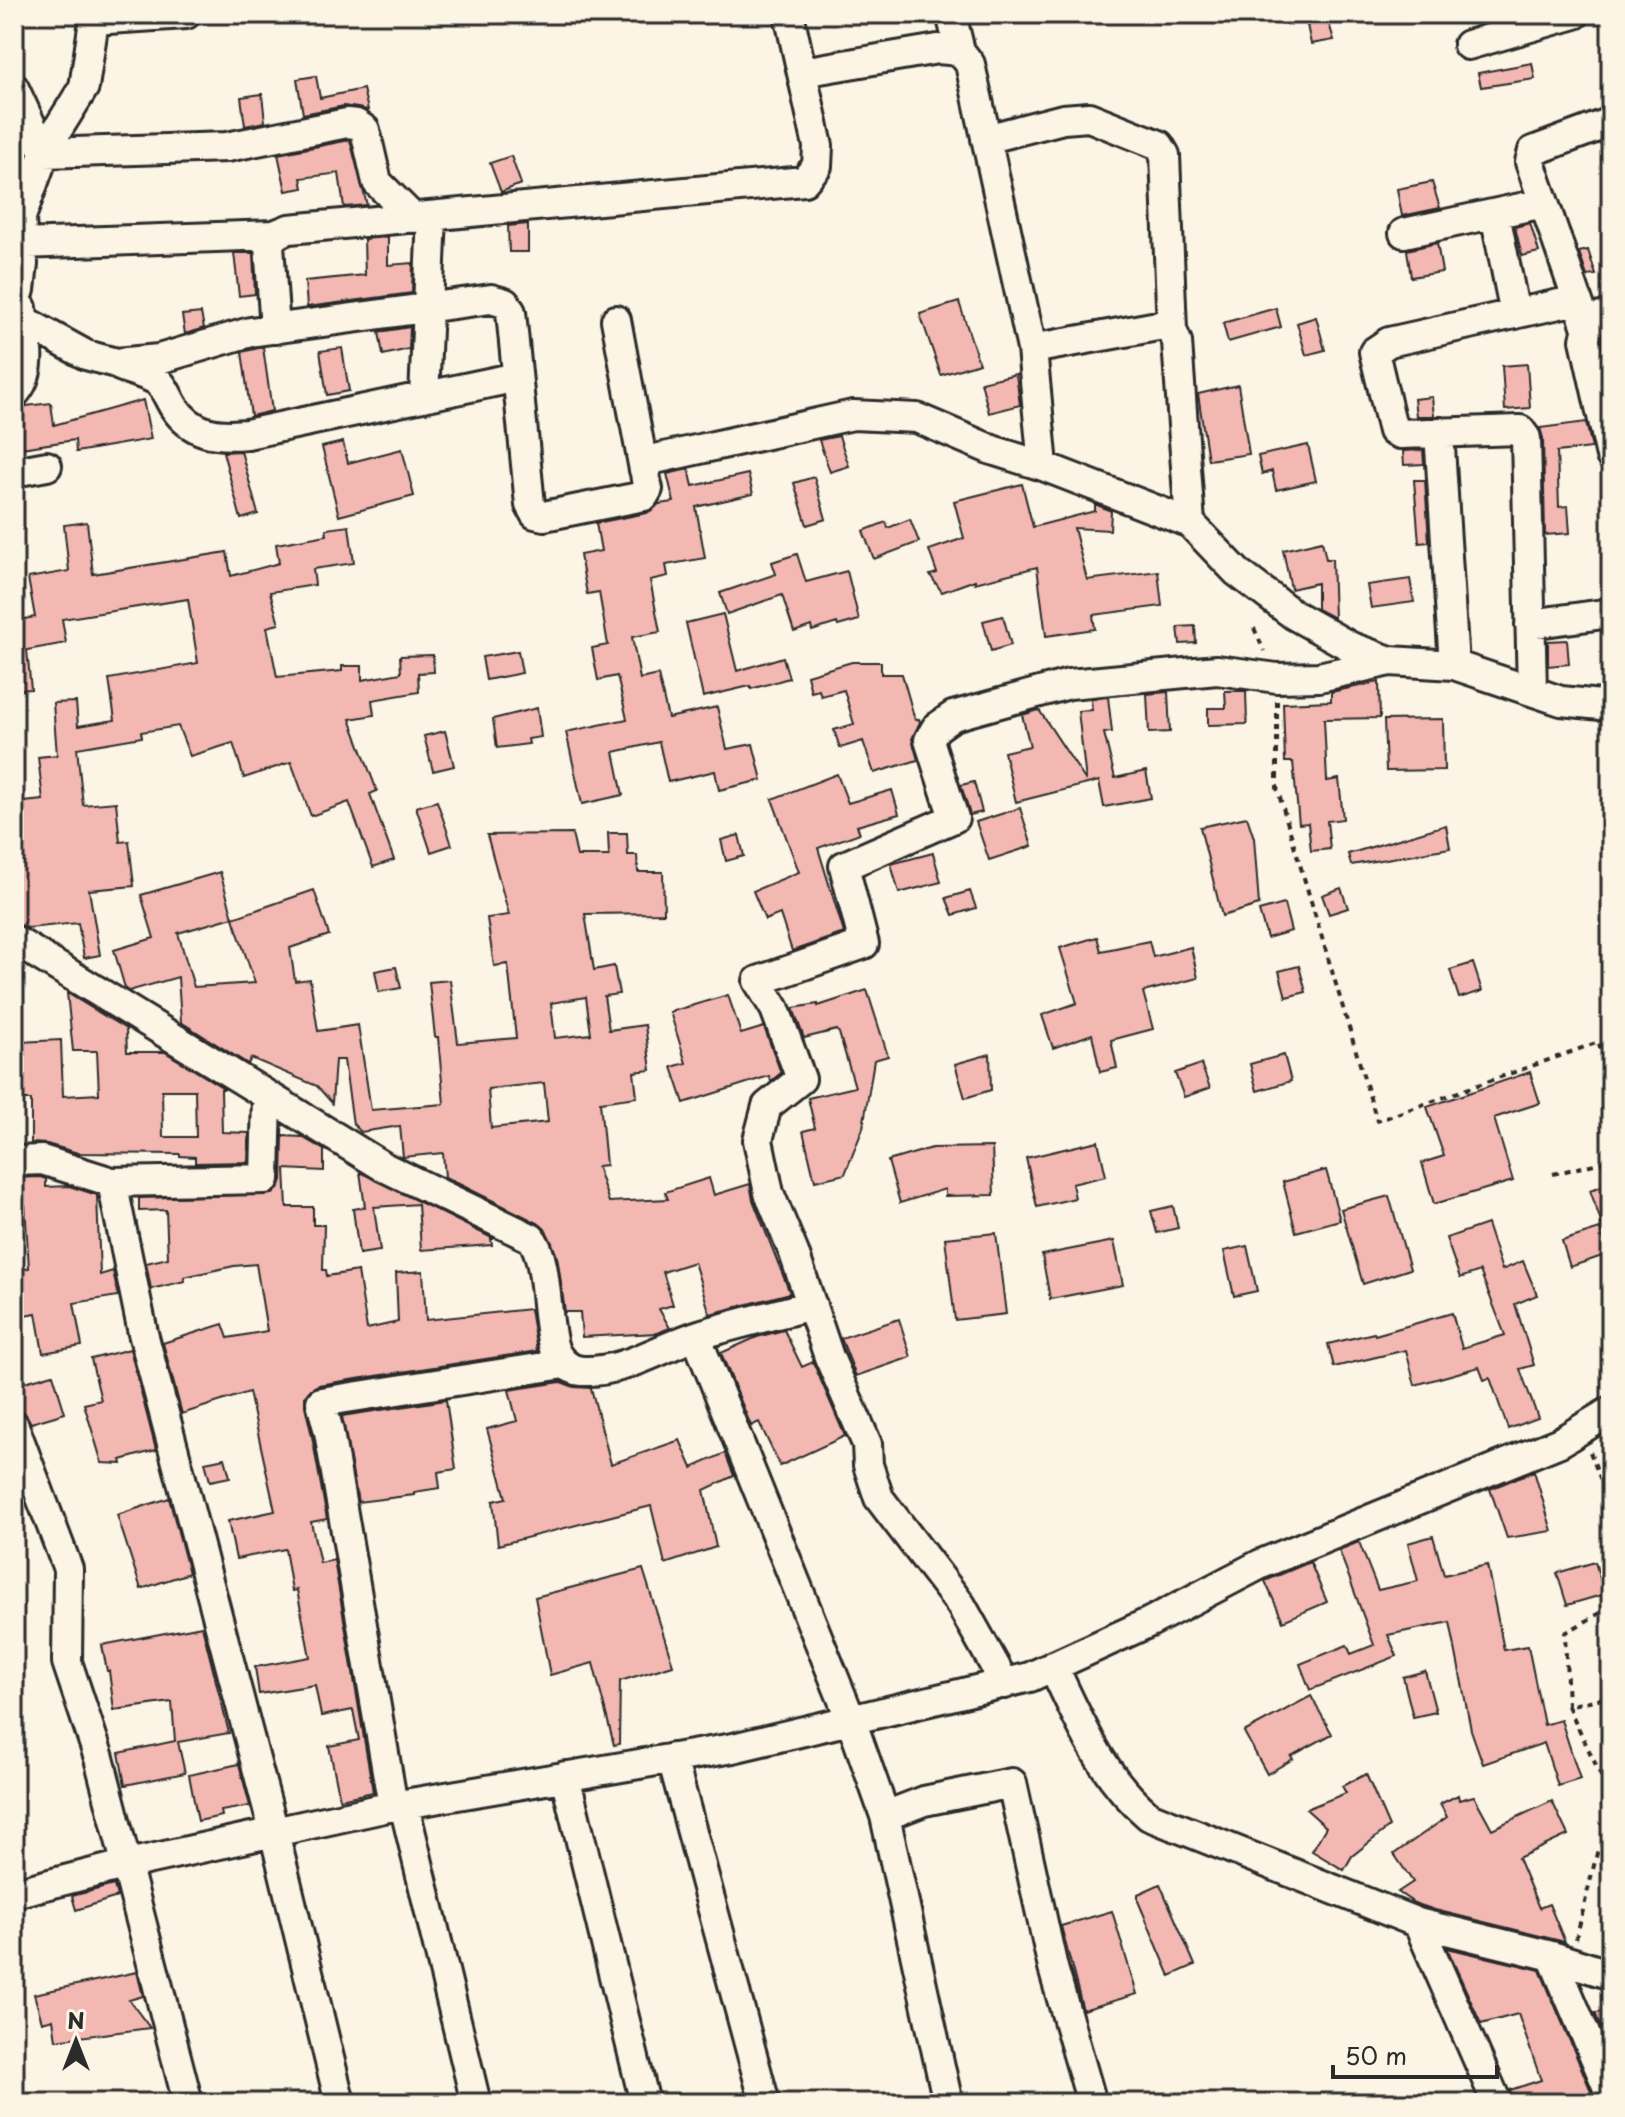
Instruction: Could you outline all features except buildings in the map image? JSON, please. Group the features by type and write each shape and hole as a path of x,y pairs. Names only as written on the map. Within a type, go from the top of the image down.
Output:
{"street":[{"path":"14,394 23,385 28,350 17,291 23,264 21,217 44,153 84,87 94,17 186,14"},
{"path":"21,244 274,235 289,229 804,181 817,166 818,146 789,14"},
{"path":"951,14 960,51 970,64 1032,349 1043,466"},
{"path":"1468,45 1575,14"},
{"path":"802,72 938,49 960,51"},
{"path":"14,88 44,153"},
{"path":"986,139 1063,119 1089,117 1159,145 1165,155 1172,330 1177,342 1190,523"},
{"path":"1611,122 1533,151 1530,162 1577,300 1599,322 1585,340 1604,395 1611,456"},
{"path":"44,153 227,147 347,123 356,124 365,130 377,182 422,217 427,308 424,397"},
{"path":"1404,233 1544,203"},
{"path":"1495,214 1515,314"},
{"path":"274,235 269,245 275,329"},
{"path":"116,363 159,359 250,332 491,299 505,303 511,312 530,505 535,514 544,516 636,499 644,496 648,489 616,320"},
{"path":"1532,691 1526,438 1520,430 1400,434 1393,431 1374,352 1389,342 1577,300"},
{"path":"24,321 86,355 116,363 156,380 175,409 191,425 216,436 247,434 517,377"},
{"path":"1032,349 1163,325 1172,330"},
{"path":"644,470 647,463 655,459 853,415 917,418 992,450 1043,466 1190,523 1237,572 1294,615 1351,647 1390,661 1454,665 1561,701 1611,706"},
{"path":"1439,432 1454,665"},
{"path":"14,472 47,466"},
{"path":"1530,624 1611,613"},
{"path":"1005,1684 961,1605 879,1498 868,1465 867,1444 829,1357 769,1193 758,1140 767,1106 801,1079 775,1009 758,981 864,944 844,866 954,818 929,740 936,728 953,716 1069,684 1217,670 1277,678 1319,677 1390,661"},
{"path":"14,940 384,1167 531,1238 537,1245 541,1259 553,1348 564,1364"},
{"path":"14,1161 42,1160 112,1182 265,1179 267,1095"},
{"path":"112,1182 143,1333 274,1832 340,2103"},
{"path":"476,2103 398,1805 321,1402 564,1364 581,1371 612,1367 696,1336 812,1305"},
{"path":"696,1336 851,1720 885,1816 948,2103"},
{"path":"14,1893 128,1864 398,1805 733,1748 1030,1677 1150,1622 1261,1564 1582,1431 1611,1411"},
{"path":"14,1426 68,1569 67,1662 99,1758 188,2103"},
{"path":"1053,1666 1100,1763 1131,1801 1149,1816 1418,1923 1564,1949 1611,1975"},
{"path":"672,1758 765,2103"},
{"path":"565,1776 645,2103"},
{"path":"885,1816 924,1801 1012,1783 1053,1968 1092,2103"},
{"path":"1418,1923 1497,2103"},
{"path":"1564,1949 1611,2095"}],"path":[{"path":"1254,628 1277,678 1277,788 1377,1121 1599,1042 1611,1119"},
{"path":"1553,1174 1611,1160"},
{"path":"1582,1431 1611,1506"},
{"path":"1611,1607 1565,1633 1568,1706 1611,1797"},
{"path":"1568,1706 1611,1696"},
{"path":"1564,1949 1598,1849 1611,1838"}]}
